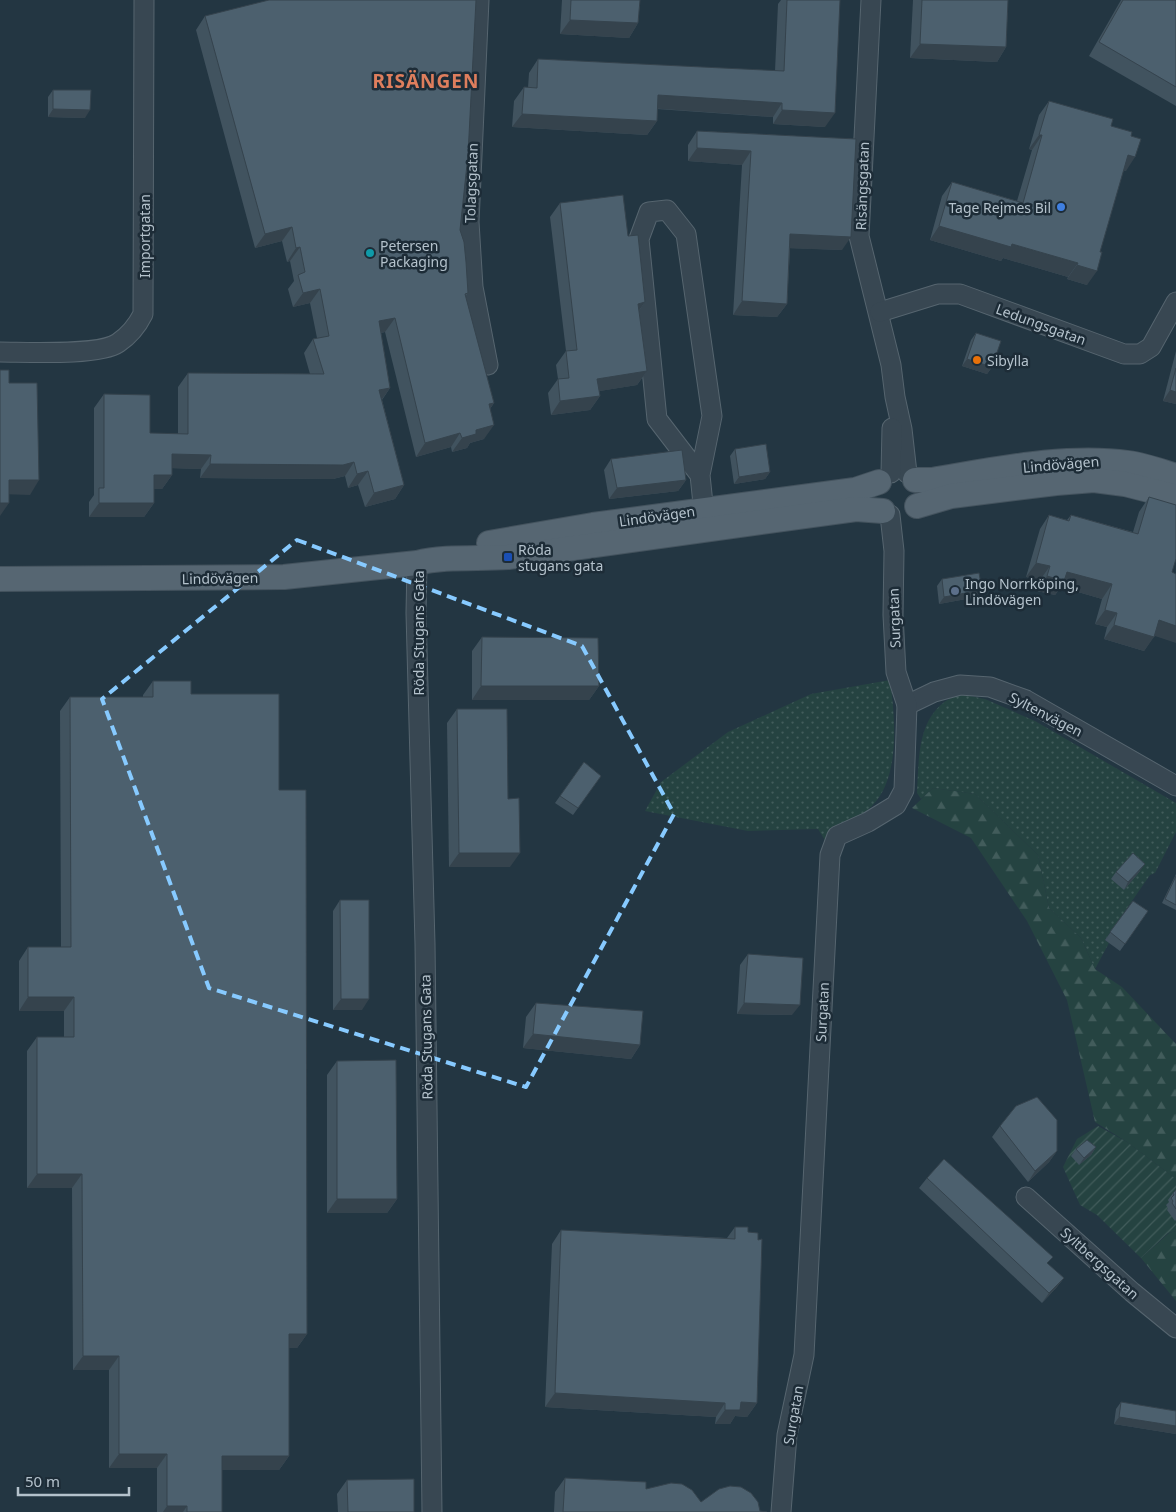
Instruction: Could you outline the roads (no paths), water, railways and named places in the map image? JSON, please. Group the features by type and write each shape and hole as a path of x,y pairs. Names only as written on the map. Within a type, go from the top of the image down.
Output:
{"main road":[{"name":"Lindövägen","path":"0,579 275,577 428,560 508,557 855,490 898,477 1082,461 1130,463 1176,476"},
{"path":"898,477 921,491 899,512 876,497 898,477"},
{"name":"Lindövägen","path":"705,520 856,509 899,512 951,496 1094,480 1125,484 1176,497"}],"street":[{"name":"Importgatan","path":"0,352 96,350 117,344 134,331 144,314 144,0"},
{"name":"Tolagsgatan","path":"479,0 469,222 473,287 488,365"},
{"name":"Risängsgatan","path":"871,0 860,236 868,274 880,312 902,429 898,477"},
{"path":"700,475 657,419 639,239 649,212 667,210 686,234 712,416 700,475 705,520"},
{"name":"Ledungsgatan","path":"880,312 938,294 960,294 1124,354 1140,354 1151,346 1176,302"},
{"name":"Surgatan","path":"782,1512 788,1435 804,1354 830,855 837,836 868,822 896,805 904,790 907,705 896,672 893,615 894,551 899,512"},
{"name":"Röda Stugans Gata","path":"428,560 416,613 425,944 432,1512"},
{"name":"Syltenvägen","path":"907,705 934,692 960,685 990,687 1026,700 1176,786"},
{"name":"Syltbergsgatan","path":"1026,1197 1132,1292 1176,1328"}],"place":[{"name":"Tage Rejmes Bil","path":"1061,207"},
{"name":"Petersen Packaging","path":"370,253"},
{"name":"Sibylla","path":"977,360"},
{"name":"Röda stugans gata","path":"508,557"},
{"name":"Ingo Norrköping, Lindövägen","path":"955,591"}],"district":[{"name":"RISÄNGEN","path":"426,81"}]}
